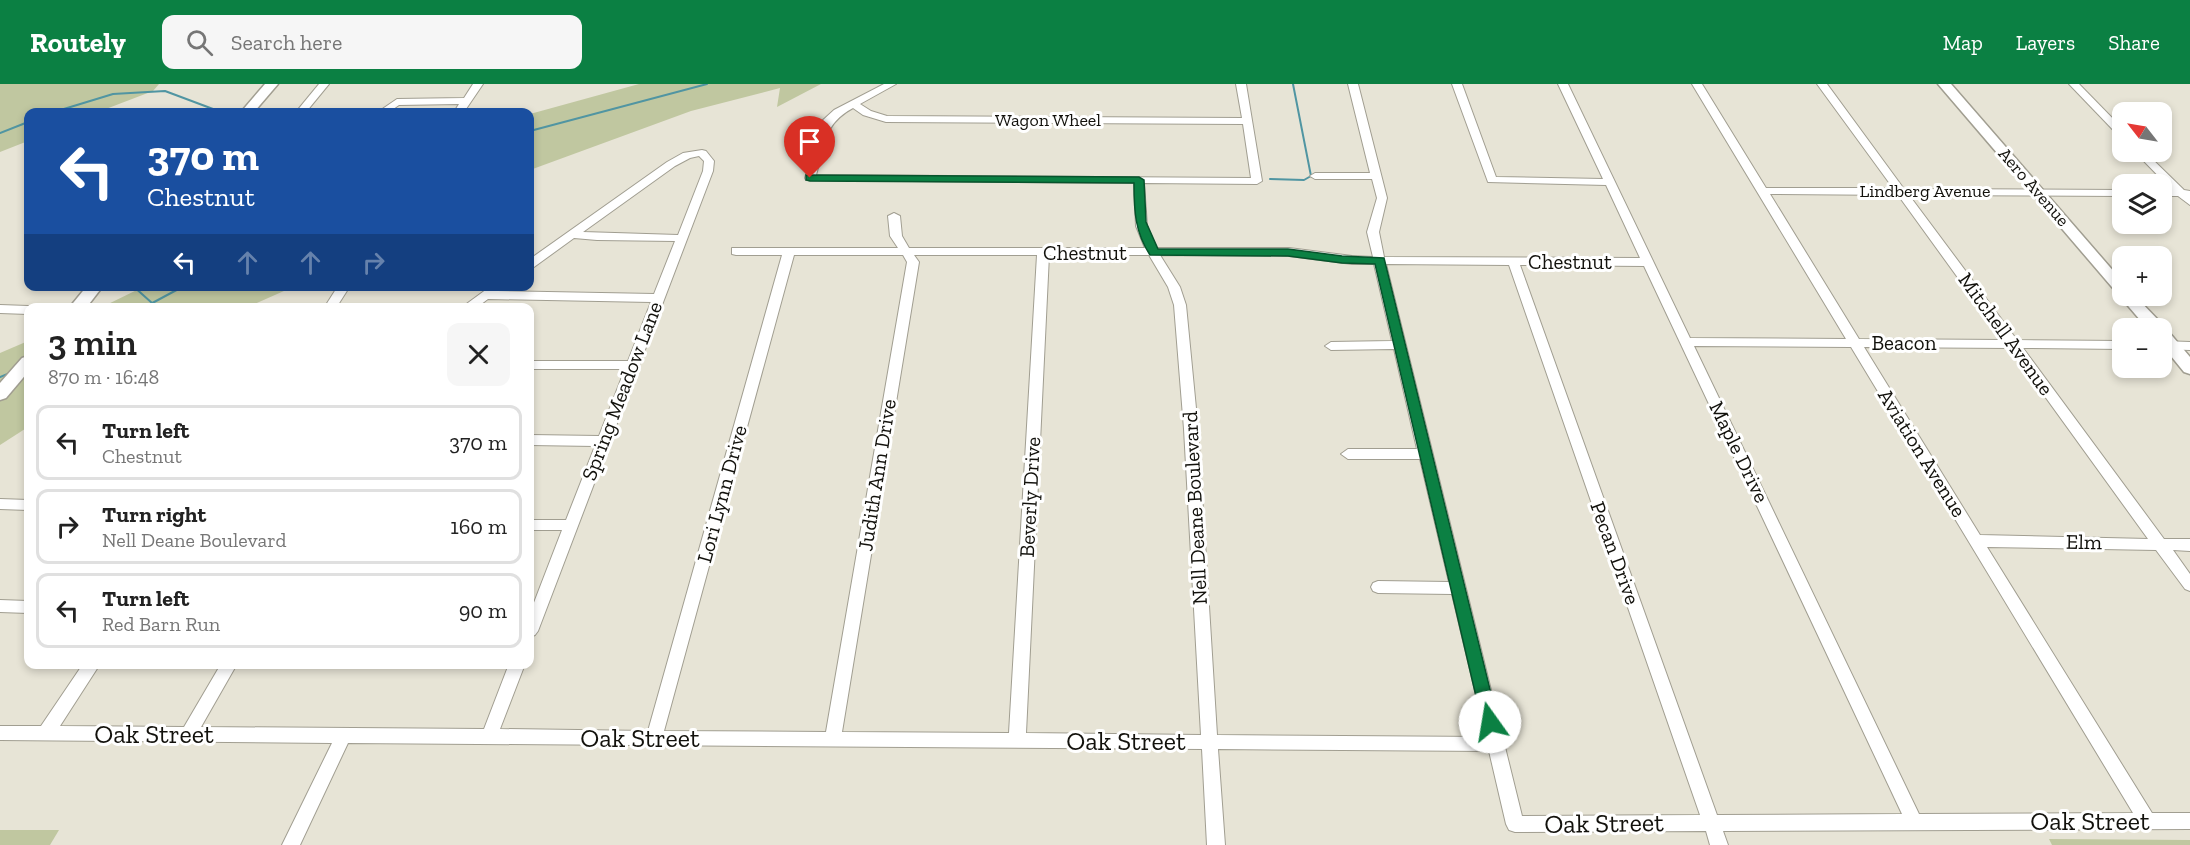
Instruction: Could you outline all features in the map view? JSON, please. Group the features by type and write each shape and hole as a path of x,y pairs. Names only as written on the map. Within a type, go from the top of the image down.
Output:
{"street":[{"path":"251,108 272,84"},
{"path":"304,108 324,84"},
{"path":"462,108 478,84"},
{"path":"891,84 838,112 826,123 810,178 1257,181 1241,84"},
{"path":"1353,84 1382,198 1373,232 1496,744"},
{"path":"1457,84 1492,180 1610,182"},
{"name":"Maple Drive","path":"1563,84 1914,821"},
{"name":"Aviation Avenue","path":"1697,84 2147,821"},
{"name":"Mitchell Avenue","path":"1822,84 2190,585"},
{"name":"Aero Avenue","path":"1944,84 2112,278"},
{"path":"2074,84 2112,124"},
{"path":"389,108 397,102 467,101"},
{"name":"Wagon Wheel","path":"853,104 867,113 886,118 1247,121"},
{"name":"Spring Meadow Lane","path":"534,618 680,238 708,171 709,161 702,153 687,155 571,234"},
{"path":"2151,162 2186,193 2190,202"},
{"path":"1315,176 1376,176"},
{"name":"Nell Deane Boulevard","path":"1139,180 1140,222 1146,240 1177,290 1180,305 1191,429 1208,742 1216,845"},
{"name":"Lindberg Avenue","path":"1764,191 2112,193"},
{"name":"Judith Ann Drive","path":"833,739 913,262 896,236 894,216"},
{"path":"534,261 571,234 597,237 680,238"},
{"name":"Chestnut","path":"736,251 1288,252 1342,260 1648,262"},
{"name":"Lori Lynn Drive","path":"654,738 789,251"},
{"name":"Beverly Drive","path":"1017,741 1043,253"},
{"name":"Pecan Drive","path":"1513,261 1719,845"},
{"path":"81,303 92,291"},
{"path":"474,303 490,291"},
{"path":"485,295 658,298"},
{"path":"2136,306 2147,318"},
{"path":"0,309 24,310"},
{"name":"Beacon","path":"1686,342 2112,345"},
{"path":"2172,343 2190,346"},
{"path":"1331,346 1400,345"},
{"path":"2172,350 2190,368"},
{"path":"534,365 632,365"},
{"path":"0,394 24,367"},
{"path":"534,440 602,441"},
{"path":"1348,454 1425,454"},
{"path":"0,504 24,505"},
{"path":"534,525 570,525"},
{"name":"Elm","path":"1978,541 2190,545"},
{"path":"1378,587 1458,588"},
{"path":"0,606 24,607"},
{"path":"46,733 89,669"},
{"path":"189,734 226,669"},
{"path":"489,736 515,669"},
{"name":"Oak Street","path":"0,732 1496,744 1515,824 1711,821 2190,822"},
{"path":"291,845 344,735"}],"green space":[{"path":"0,84 159,84 153,91 108,108 24,108 24,143 0,152"},
{"path":"639,84 821,84 777,107 780,88 691,111 534,169 534,113"},
{"path":"135,291 284,291 257,303 110,303"},
{"path":"24,343 24,430 0,445 0,353"},
{"path":"0,830 59,830 50,845 0,845"},
{"path":"2049,839 2190,840 2190,845 2052,845"}],"waterway":[{"path":"534,130 707,84"},
{"path":"1270,179 1304,180 1311,176 1293,84"},
{"path":"67,108 113,94 165,91 210,108"},
{"path":"0,133 24,124"},
{"path":"139,291 152,303"},
{"path":"152,303 175,291"},
{"path":"0,377 10,373"}],"route":[{"path":"810,178 1139,180 1140,222 1146,240 1154,253 1288,252 1342,260 1380,260 1490,722"}]}
